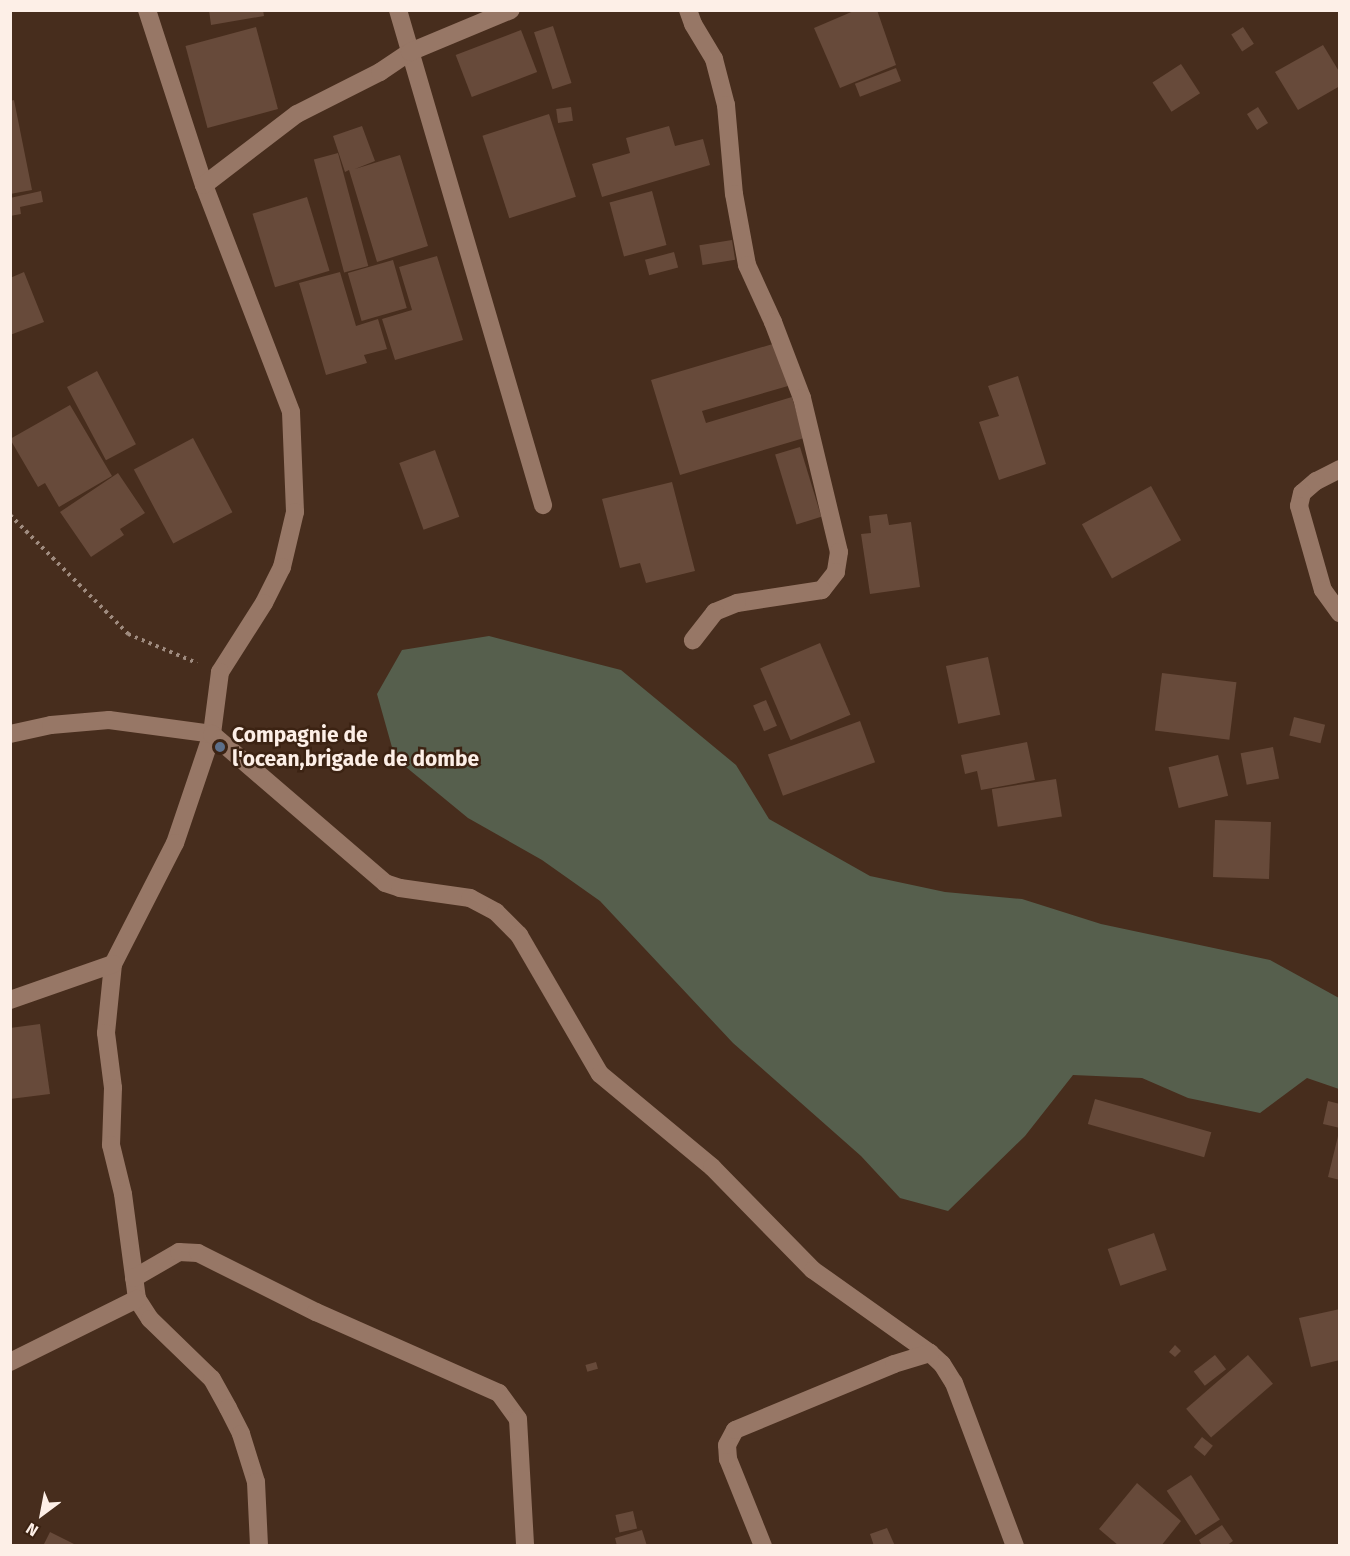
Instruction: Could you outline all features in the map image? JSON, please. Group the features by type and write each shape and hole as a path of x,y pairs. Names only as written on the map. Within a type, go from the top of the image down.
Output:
{"street":[{"path":"147,10 204,185 291,412 295,512 282,567 264,603 220,672 213,734 175,843 112,964 106,1033 113,1089 111,1145 123,1194 137,1299 150,1319 212,1380 228,1408 241,1434 256,1482 260,1545"},
{"path":"398,10 543,505"},
{"path":"204,185 297,114 380,72 410,52 511,10"},
{"path":"688,10 693,24 714,59 726,105 734,194 747,265 773,322 802,398 839,552 836,572 822,590 737,603 715,612 693,640"},
{"path":"1340,469 1316,481 1302,493 1299,506 1323,591 1340,613"},
{"path":"10,734 51,724 109,720 213,734 385,883 400,888 470,898 496,912 519,935 600,1074 712,1167 813,1270 930,1353 942,1364 954,1383 1015,1545"},
{"path":"10,1000 112,964"},
{"path":"134,1278 178,1252 198,1253 316,1312 499,1392 518,1419 525,1545"},
{"path":"10,1362 137,1299"},
{"path":"763,1545 728,1460 727,1445 735,1430 894,1364 930,1353"}],"path":[{"path":"10,515 128,634 220,672"}],"green space":[{"path":"489,636 621,670 736,765 769,819 870,876 945,892 1022,899 1101,924 1270,960 1339,998 1339,1089 1307,1078 1260,1113 1188,1098 1142,1078 1073,1075 1025,1136 948,1211 900,1198 861,1156 733,1043 600,901 542,860 468,818 395,758 377,694 402,650"}],"building":[{"path":"209,10 263,10 264,16 211,25"},
{"path":"856,10 877,10 896,65 840,88 814,28"},
{"path":"553,26 572,83 553,89 534,32"},
{"path":"256,27 278,109 207,128 185,46"},
{"path":"1243,27 1254,44 1242,51 1231,35"},
{"path":"521,30 537,72 472,97 456,55"},
{"path":"1323,45 1340,73 1340,86 1298,110 1275,72"},
{"path":"1181,64 1200,93 1172,112 1152,83"},
{"path":"896,68 901,81 860,97 855,84"},
{"path":"14,100 32,190 10,194 10,101"},
{"path":"571,107 573,121 558,123 556,109"},
{"path":"1258,107 1268,123 1257,130 1247,114"},
{"path":"549,114 576,197 509,218 482,136"},
{"path":"362,126 375,161 355,169 400,155 428,246 377,262 349,170 345,172 333,136"},
{"path":"669,126 675,146 703,139 710,165 602,197 592,164 630,153 626,138"},
{"path":"338,153 368,266 344,272 314,159"},
{"path":"41,191 43,202 20,207 21,214 10,216 10,198"},
{"path":"652,191 666,245 624,256 609,202"},
{"path":"307,197 330,271 275,287 252,214"},
{"path":"732,240 735,260 703,265 699,245"},
{"path":"674,252 678,267 649,275 645,260"},
{"path":"437,256 463,340 395,360 382,319 412,310 399,267"},
{"path":"393,260 407,308 362,321 348,273"},
{"path":"24,272 44,322 10,335 10,278"},
{"path":"340,272 356,326 378,319 387,349 364,355 367,363 326,375 299,283"},
{"path":"776,343 788,386 702,411 706,423 792,397 804,438 680,475 651,380"},
{"path":"97,371 136,444 106,460 67,387"},
{"path":"1018,376 1046,464 999,480 979,422 999,416 988,386"},
{"path":"70,405 112,476 59,507 45,483 38,487 10,439"},
{"path":"193,438 232,512 173,544 134,469"},
{"path":"800,447 821,517 796,524 775,455"},
{"path":"435,450 459,517 424,530 399,463"},
{"path":"118,473 145,513 120,529 124,535 91,557 60,512"},
{"path":"672,482 695,571 646,583 640,563 620,568 602,499"},
{"path":"1151,486 1181,540 1112,579 1082,524"},
{"path":"887,514 889,525 911,522 920,587 870,594 861,534 871,533 869,516"},
{"path":"820,643 850,715 791,740 760,668"},
{"path":"988,657 1000,715 958,724 946,666"},
{"path":"1162,673 1236,682 1229,740 1155,731"},
{"path":"766,700 777,726 764,731 753,705"},
{"path":"1294,717 1325,725 1320,743 1289,735"},
{"path":"860,721 875,762 783,796 768,755"},
{"path":"1027,742 1035,780 981,790 977,771 965,774 961,755"},
{"path":"1273,747 1279,778 1247,785 1241,753"},
{"path":"1218,755 1228,796 1179,808 1169,767"},
{"path":"1056,779 1062,817 998,827 992,789"},
{"path":"1215,820 1271,822 1269,879 1213,877"},
{"path":"40,1024 50,1094 10,1099 10,1028"},
{"path":"1095,1099 1211,1132 1204,1157 1088,1124"},
{"path":"1328,1101 1340,1104 1340,1128 1323,1124"},
{"path":"1340,1132 1340,1180 1328,1177"},
{"path":"1154,1233 1167,1270 1120,1286 1108,1249"},
{"path":"1340,1309 1340,1360 1311,1367 1299,1318"},
{"path":"1175,1345 1181,1351 1175,1357 1169,1352"},
{"path":"1215,1355 1226,1369 1205,1386 1194,1372"},
{"path":"1248,1355 1273,1384 1211,1437 1186,1409"},
{"path":"596,1362 598,1369 587,1372 585,1365"},
{"path":"1202,1437 1213,1446 1205,1456 1194,1447"},
{"path":"1191,1475 1220,1519 1196,1535 1167,1491"},
{"path":"1137,1483 1181,1521 1161,1546 1119,1546 1099,1529"},
{"path":"633,1511 637,1529 620,1533 615,1515"},
{"path":"1222,1525 1233,1541 1226,1546 1202,1546 1199,1540"},
{"path":"887,1528 895,1546 874,1546 870,1534"},
{"path":"642,1530 647,1546 617,1546 615,1538"},
{"path":"50,1532 78,1546 43,1546"}],"place":[{"name":"Compagnie de l'ocean,brigade de dombe","path":"220,747"}]}
